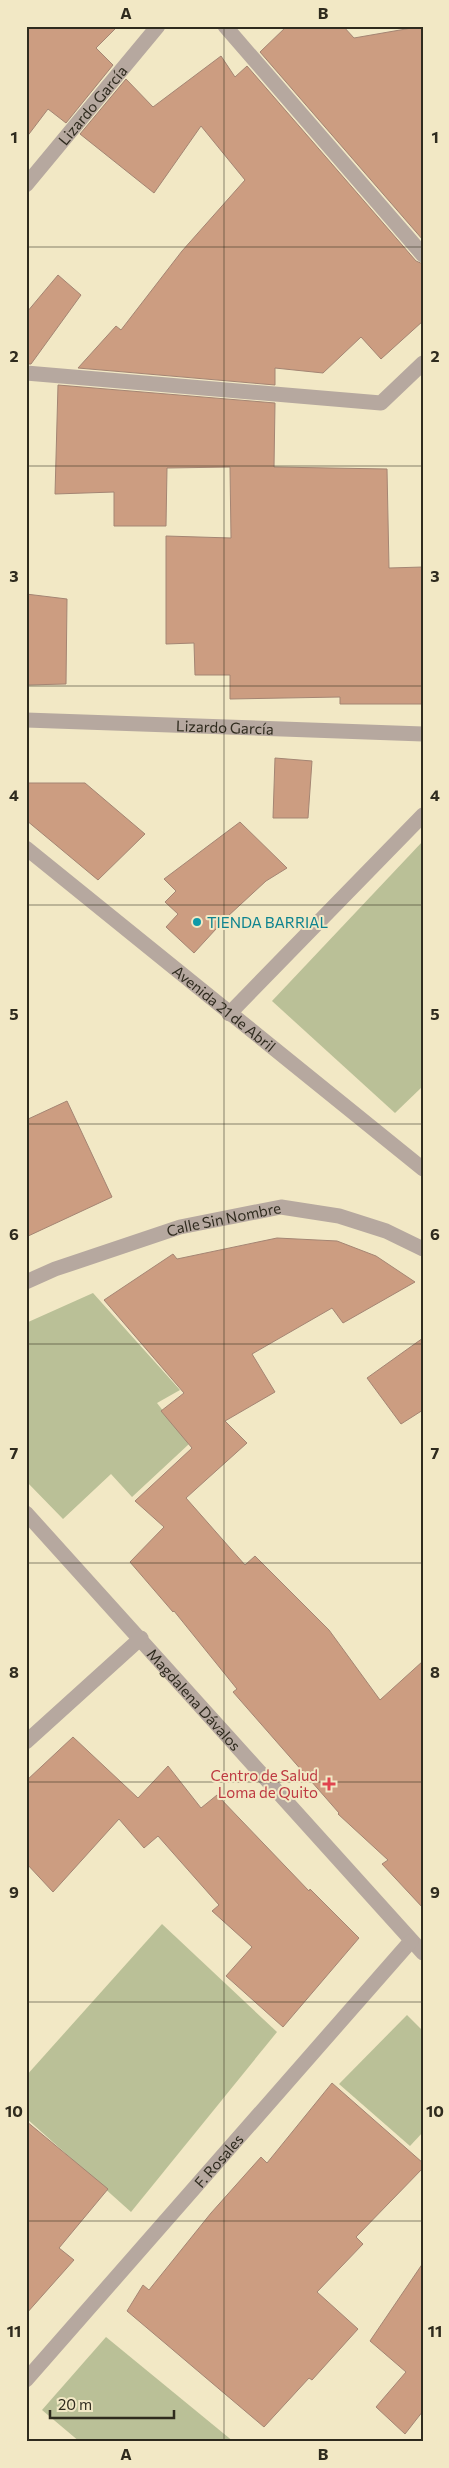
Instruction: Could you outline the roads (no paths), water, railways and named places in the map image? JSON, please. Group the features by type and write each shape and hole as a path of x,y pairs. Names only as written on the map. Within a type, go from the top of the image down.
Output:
{"street":[{"name":"Lizardo García","path":"26,185 158,26"},
{"path":"225,26 423,254"},
{"path":"26,373 381,404 423,363"},
{"name":"Lizardo García","path":"26,720 423,734"},
{"path":"229,1014 423,815"},
{"name":"Avenida 21 de Abril","path":"26,848 423,1169"},
{"name":"Calle Sin Nombre","path":"26,1282 55,1269 180,1227 281,1208 339,1216 386,1232 423,1249"},
{"name":"Magdalena Dávalos","path":"26,1513 141,1638 423,1953"},
{"path":"26,1742 141,1638"},
{"name":"F. Rosales","path":"26,2380 411,1941"}],"place":[{"name":"TIENDA BARRIAL","path":"197,922"},
{"name":"Centro de Salud Loma de Quito","path":"329,1784"}]}
